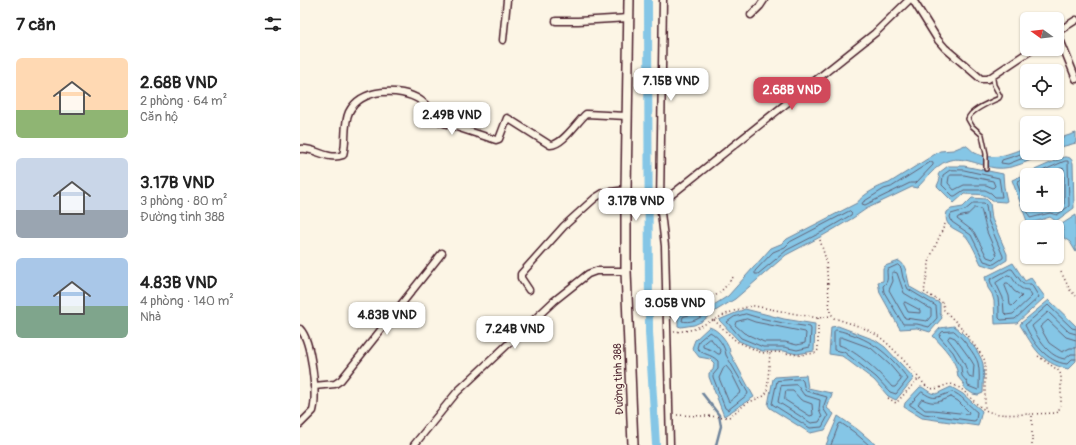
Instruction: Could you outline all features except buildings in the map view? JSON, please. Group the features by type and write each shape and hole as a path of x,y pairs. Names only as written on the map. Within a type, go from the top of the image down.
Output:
{"main road":[{"name":"Đường tỉnh 388","path":"630,0 627,116 626,271 633,445"}],"street":[{"path":"503,40 507,0"},
{"path":"663,0 660,204 665,246 670,445"},
{"path":"751,15 764,0"},
{"path":"660,204 875,34 909,0"},
{"path":"913,0 938,40 945,48 981,79 988,79 1022,56"},
{"path":"556,21 629,18"},
{"path":"1064,28 1076,20"},
{"path":"1064,49 1076,78"},
{"path":"300,149 311,150 328,157 342,155 348,113 364,98 389,91 410,95 421,100 435,118 441,122 496,140 499,139 507,118 554,146 560,142 586,114 627,116"},
{"path":"529,290 521,278 521,274 564,226 599,195 626,190"},
{"path":"314,386 335,384 341,380 442,254"},
{"path":"414,445 457,392 554,301 588,274 596,271 626,271"},
{"path":"300,330 305,335 307,341 314,386 313,412 300,424"}],"lane":[{"path":"986,169 986,154 982,135 972,126 968,119 970,114 975,110 1000,96 994,85 993,79"}],"path":[{"path":"945,224 930,258 924,292 943,303 944,310 960,326 983,357 985,361 985,410"},
{"path":"820,240 826,260 831,316"},
{"path":"1061,272 1070,290 1076,296"},
{"path":"666,310 692,304 715,296 724,289 734,276"},
{"path":"666,332 695,328 745,307 754,306 818,318 831,316 876,334 928,387 938,389 953,384 985,410 999,414 1058,412 1061,404 1060,371 1038,356"},
{"path":"714,320 740,344 762,353 799,355 816,353 818,350 818,318"},
{"path":"669,414 729,417 748,402 764,396 767,392 770,353"},
{"path":"888,398 896,403 919,378"},
{"path":"1032,414 1032,445"}],"water":[{"path":"1076,133 1076,143 1064,146 1064,137"},
{"path":"965,145 975,153 982,156 995,157 1020,150 1020,160 1030,160 1021,164 1002,168 990,167 959,159 947,161 935,169 917,188 912,187 866,209 824,235 786,255 735,299 712,313 703,321 694,325 678,326 678,314 709,308 728,296 771,248 857,203 863,196 889,183 940,151 953,150"},
{"path":"1064,157 1071,159 1073,163 1074,208 1057,220 1050,217 1041,220 1027,220 1024,212 1064,212 1064,168 1039,168 1057,160 1064,160"},
{"path":"948,166 964,166 1003,174 1007,201 992,201 987,196 983,195 964,194 954,203 937,186 940,179 938,175"},
{"path":"1020,176 1020,202 1012,180"},
{"path":"972,198 986,199 990,203 992,219 1007,254 1007,260 994,268 981,264 965,235 950,226 947,222 947,212 951,209 963,207"},
{"path":"1076,215 1076,252 1070,242 1064,238 1064,223"},
{"path":"899,261 904,265 910,287 940,303 940,313 942,318 930,332 917,328 900,329 880,293 878,282 883,281 883,269 885,266"},
{"path":"1013,263 1025,281 1031,278 1045,297 1017,323 995,324 994,301 985,277"},
{"path":"1049,300 1076,326 1076,361 1068,369 1051,363 1044,358 1034,347 1020,325"},
{"path":"745,309 784,319 815,324 814,351 797,354 784,351 762,351 739,341 719,320"},
{"path":"838,326 875,340 885,347 914,378 896,400 888,396 874,380 842,356 829,354 831,327"},
{"path":"954,326 971,343 982,359 983,393 978,395 973,394 964,388 964,384 958,377 953,360 933,336 940,328"},
{"path":"709,327 716,330 726,341 730,353 754,397 724,416 709,377 709,373 713,370 714,363 710,359 699,357 692,348 695,340"},
{"path":"806,375 808,388 831,393 832,395 827,408 834,414 825,430 810,433 770,408 768,405 773,379 775,377"},
{"path":"920,387 936,394 951,387 963,394 982,411 978,426 922,418 904,407 905,403"},
{"path":"838,416 857,429 876,445 826,445"}],"waterway":[{"path":"648,0 649,332 656,445"},
{"path":"702,393 719,415 721,426 716,445"}]}
